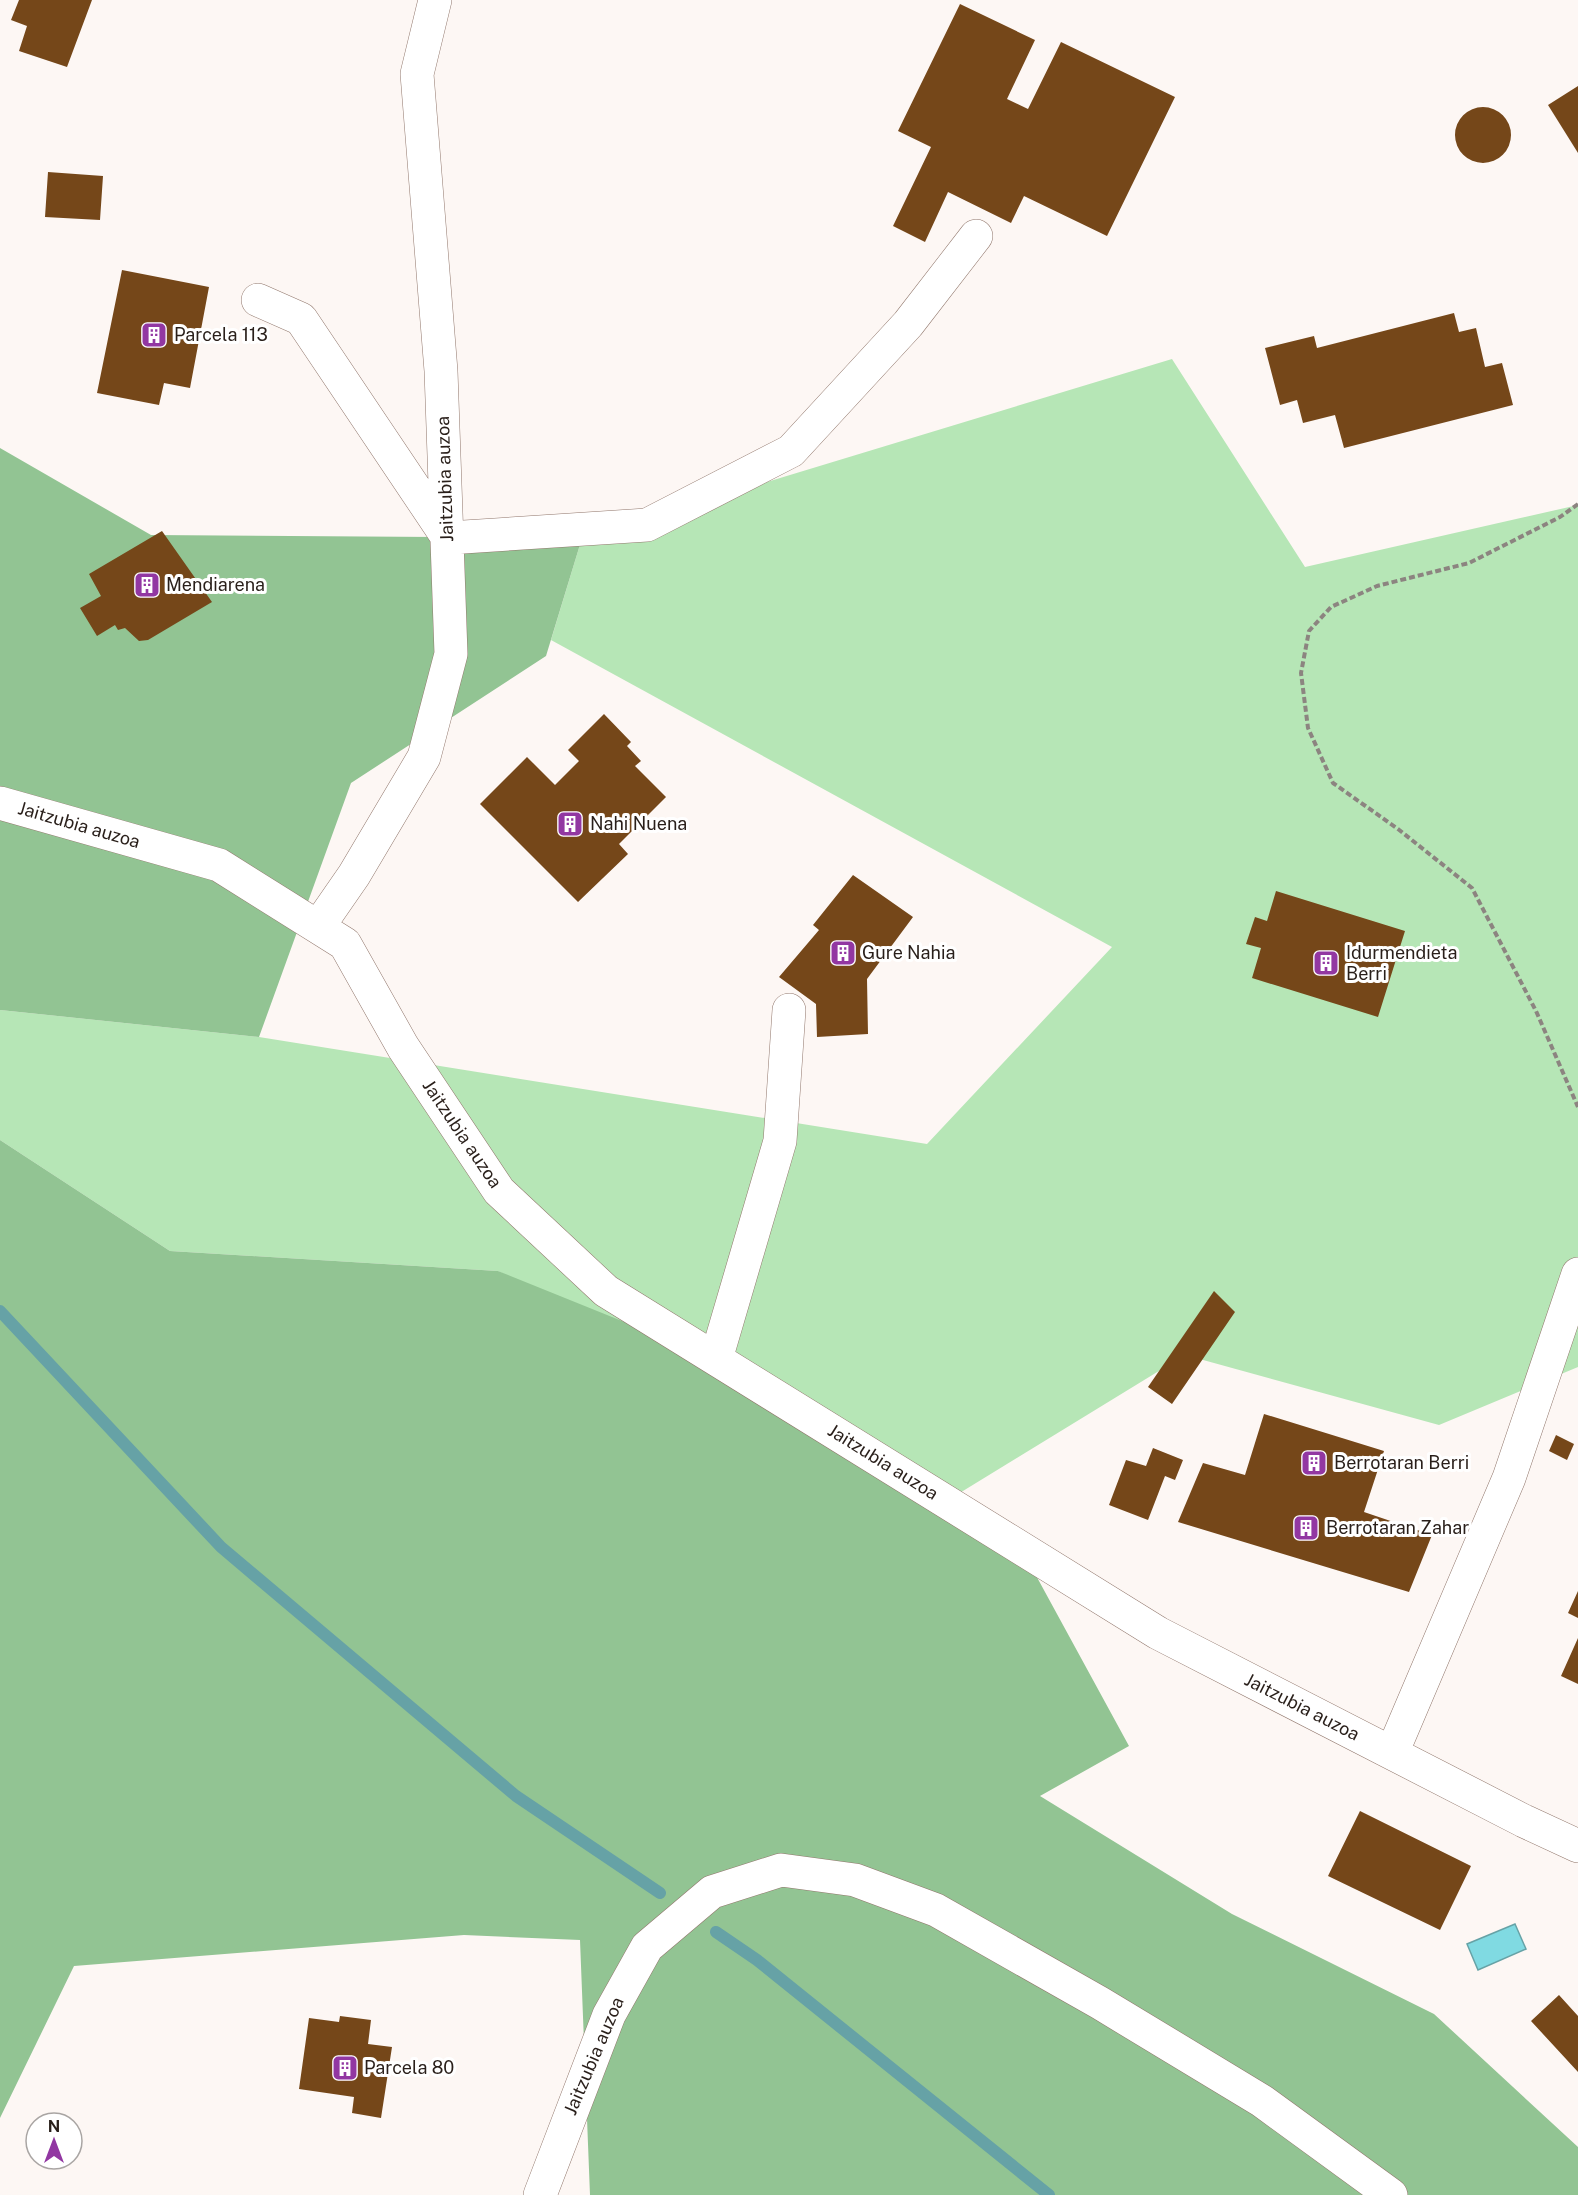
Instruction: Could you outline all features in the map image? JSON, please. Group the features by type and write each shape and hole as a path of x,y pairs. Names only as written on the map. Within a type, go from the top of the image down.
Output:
{"street":[{"name":"Jaitzubia auzoa","path":"318,927 354,875 424,757 450,654 441,371 417,74 435,0"},
{"path":"258,300 301,319 448,538 647,525 791,451 908,324 976,236"},
{"name":"Jaitzubia auzoa","path":"0,803 219,865 345,944 403,1047 499,1191 606,1291 1158,1633 1578,1846"},
{"path":"716,1359 780,1142 789,1010"},
{"path":"1392,1753 1509,1478 1578,1274"},
{"name":"Jaitzubia auzoa","path":"540,2195 609,2015 647,1947 712,1892 781,1870 855,1880 936,1910 1100,2003 1262,2101 1391,2195"}],"path":[{"path":"1578,504 1560,517 1469,563 1377,586 1330,606 1309,632 1301,673 1308,728 1333,783 1398,829 1472,888 1536,1011 1578,1107"}],"green space":[{"path":"1172,359 1305,567 1578,505 1578,1367 1439,1425 1185,1355 945,1502 498,1271 170,1251 0,1140 0,1010 259,1037 927,1144 1112,947 551,640 582,538"},
{"path":"0,448 151,535 582,538 546,656 351,783 259,1037 0,1010"},
{"path":"0,1140 170,1251 498,1271 716,1359 1021,1548 1129,1746 1040,1796 1232,1914 1434,2014 1578,2147 1578,2195 590,2195 580,1940 464,1935 74,1966 0,2118"}],"water":[{"path":"1515,1924 1526,1949 1478,1970 1467,1944"}],"building":[{"path":"19,0 92,0 67,67 19,51 27,26 11,20"},
{"path":"960,4 1035,40 1007,99 1028,109 1061,42 1175,97 1107,236 1024,196 1011,223 948,192 925,242 893,226 931,147 898,131"},
{"path":"1578,86 1578,153 1548,105"},
{"path":"1477,107 1489,107 1499,111 1507,119 1511,135 1507,151 1499,159 1489,163 1477,163 1467,159 1459,151 1455,141 1455,129 1459,119 1467,111"},
{"path":"48,172 103,176 100,220 45,217"},
{"name":"Parcela 113","path":"122,270 209,287 190,388 164,383 159,405 97,393"},
{"path":"1454,313 1459,332 1476,328 1485,367 1502,363 1513,405 1344,448 1335,415 1303,423 1297,400 1280,405 1265,348 1314,336 1317,348"},
{"name":"Mendiarena","path":"162,531 212,602 148,640 139,641 125,628 118,630 115,625 97,636 80,608 101,596 89,574"},
{"name":"Nahi Nuena","path":"604,714 631,742 627,746 641,761 635,766 666,797 619,844 628,854 578,902 480,804 527,757 555,785 579,761 568,750"},
{"name":"Gure Nahia","path":"853,875 913,917 867,979 868,1034 817,1037 816,1004 779,977 819,930 813,925"},
{"name":"Idurmendieta Berri","path":"1276,891 1405,931 1378,1017 1252,978 1261,948 1246,944 1255,917 1267,921"},
{"path":"1214,1291 1235,1312 1172,1404 1148,1387"},
{"name":"Berrotaran Zahar","path":"1264,1414 1384,1451 1364,1512 1432,1535 1409,1592 1178,1522 1203,1463 1245,1475"},
{"path":"1556,1435 1574,1444 1567,1460 1549,1451"},
{"path":"1153,1448 1183,1460 1175,1480 1165,1476 1148,1520 1109,1505 1126,1460 1146,1466"},
{"path":"1578,1591 1578,1618 1568,1613"},
{"path":"1578,1638 1578,1684 1561,1676"},
{"path":"1360,1811 1471,1866 1440,1930 1328,1876"},
{"path":"1559,1995 1578,2016 1578,2072 1531,2021"},
{"name":"Parcela 80","path":"340,2016 371,2020 368,2044 392,2047 381,2118 352,2113 354,2097 299,2089 309,2018 339,2022"}],"waterway":[{"path":"0,1311 221,1547 516,1796 660,1893"},
{"path":"716,1932 757,1960 1049,2195"}],"place":[{"name":"Parcela 113","path":"154,335"},
{"name":"Mendiarena","path":"147,585"},
{"name":"Nahi Nuena","path":"570,824"},
{"name":"Gure Nahia","path":"843,953"},
{"name":"Idurmendieta Berri","path":"1326,963"},
{"name":"Berrotaran Berri","path":"1314,1463"},
{"name":"Berrotaran Zahar","path":"1306,1528"},
{"name":"Parcela 80","path":"345,2068"}]}
